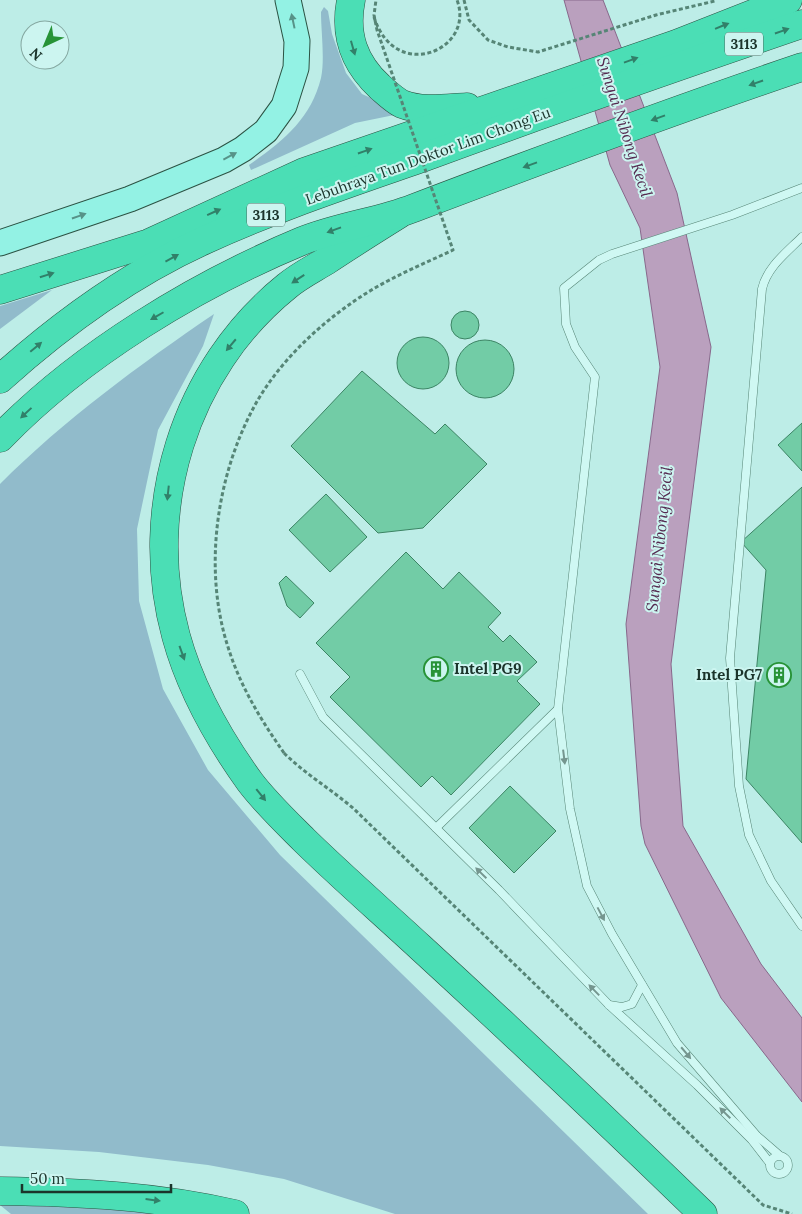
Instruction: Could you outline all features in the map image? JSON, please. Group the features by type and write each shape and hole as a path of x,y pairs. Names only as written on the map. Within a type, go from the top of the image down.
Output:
{"highway":[{"path":"351,0 349,35 356,57 366,75 389,96 402,104 430,109 502,105 556,98"},
{"path":"681,54 788,0"},
{"name":"Lebuhraya Tun Doktor Lim Chong Eu","path":"0,379 37,346 84,311 137,277 204,240 556,98 681,54 802,24"},
{"name":"3113","path":"0,438 60,383 141,325 187,299 302,241 343,226 398,214 703,100 802,67"},
{"path":"0,290 149,243 304,172 502,105"},
{"path":"398,214 288,285 263,309 221,356 194,405 182,432 175,458 169,485 164,527 164,564 167,596 176,637 191,678 210,717 250,782 272,808 337,873 418,945 607,1121 703,1214"},
{"path":"0,1190 92,1192 202,1206 235,1214"}],"main road":[{"path":"0,243 130,199 224,160 243,149 266,131 284,106 296,68 297,41 288,0"}],"lane":[{"path":"300,674 324,716 499,890 609,1006 697,1085 752,1140 769,1162 770,1168 774,1173 780,1174 785,1172 788,1163 785,1158 779,1156 757,1136 677,1043 642,985 587,886 570,810 558,709 595,377 575,347 566,324 564,288 599,260 732,215 802,188"},
{"path":"802,237 774,265 764,279 762,290 730,658 739,786 749,835 771,881 802,926"},
{"path":"436,828 558,709"},
{"path":"609,1006 622,1007 632,1004 642,985"},
{"path":"769,1162 773,1157 779,1156"}],"path":[{"path":"375,0 373,15 385,41 396,50 424,55 438,50 448,42 456,30 460,17 458,0"},
{"path":"375,0 374,15 377,30 453,250 391,278 353,302 316,332 282,366 255,405 234,453 219,507 215,560 218,606 228,646 246,693 284,753 302,771 325,784 354,808 763,1204 792,1214"},
{"path":"464,0 469,20 488,40 523,51 538,52 656,15 719,0"}],"shaded area":[{"path":"324,7 328,11 332,34 346,73 362,94 404,113 355,123 251,170 249,165 294,128 310,106 316,93 322,70 321,12"},
{"path":"52,290 0,329 0,306"},
{"path":"214,314 203,346 158,430 137,529 139,601 163,689 208,770 280,855 648,1214 395,1214 284,1179 208,1165 99,1152 0,1146 0,484 24,460 103,394"},
{"path":"0,1197 168,1214 11,1214 0,1205"}],"water":[{"name":"Sungai Nibong Kecil","path":"564,0 603,0 677,193 711,347 671,664 683,826 761,964 802,1018 802,1102 721,998 645,844 641,826 626,624 660,367 640,228 610,165"}],"building":[{"path":"465,311 475,315 479,325 475,335 465,339 455,335 451,325 455,315"},
{"path":"418,337 428,337 442,344 449,358 449,368 442,382 428,389 418,389 408,385 401,378 397,368 397,358 401,348 408,341"},
{"path":"485,340 496,342 509,353 514,369 512,380 501,393 485,398 474,396 461,385 456,369 458,358 469,345"},
{"path":"362,371 435,434 445,424 487,464 423,528 378,533 291,446"},
{"path":"802,423 802,471 778,445"},
{"name":"Intel PG7","path":"802,487 802,843 746,779 766,570 741,542"},
{"path":"326,494 367,537 330,572 289,530"},
{"name":"Intel PG9","path":"406,552 443,589 459,572 501,613 488,627 503,642 510,635 537,662 517,681 540,704 451,795 432,776 421,787 330,697 350,677 316,643"},
{"path":"286,576 314,603 300,618 287,606 279,583"},
{"path":"510,786 556,831 514,873 469,828"}],"place":[{"name":"Intel PG9","path":"436,669"},
{"name":"Intel PG7","path":"779,675"}]}
